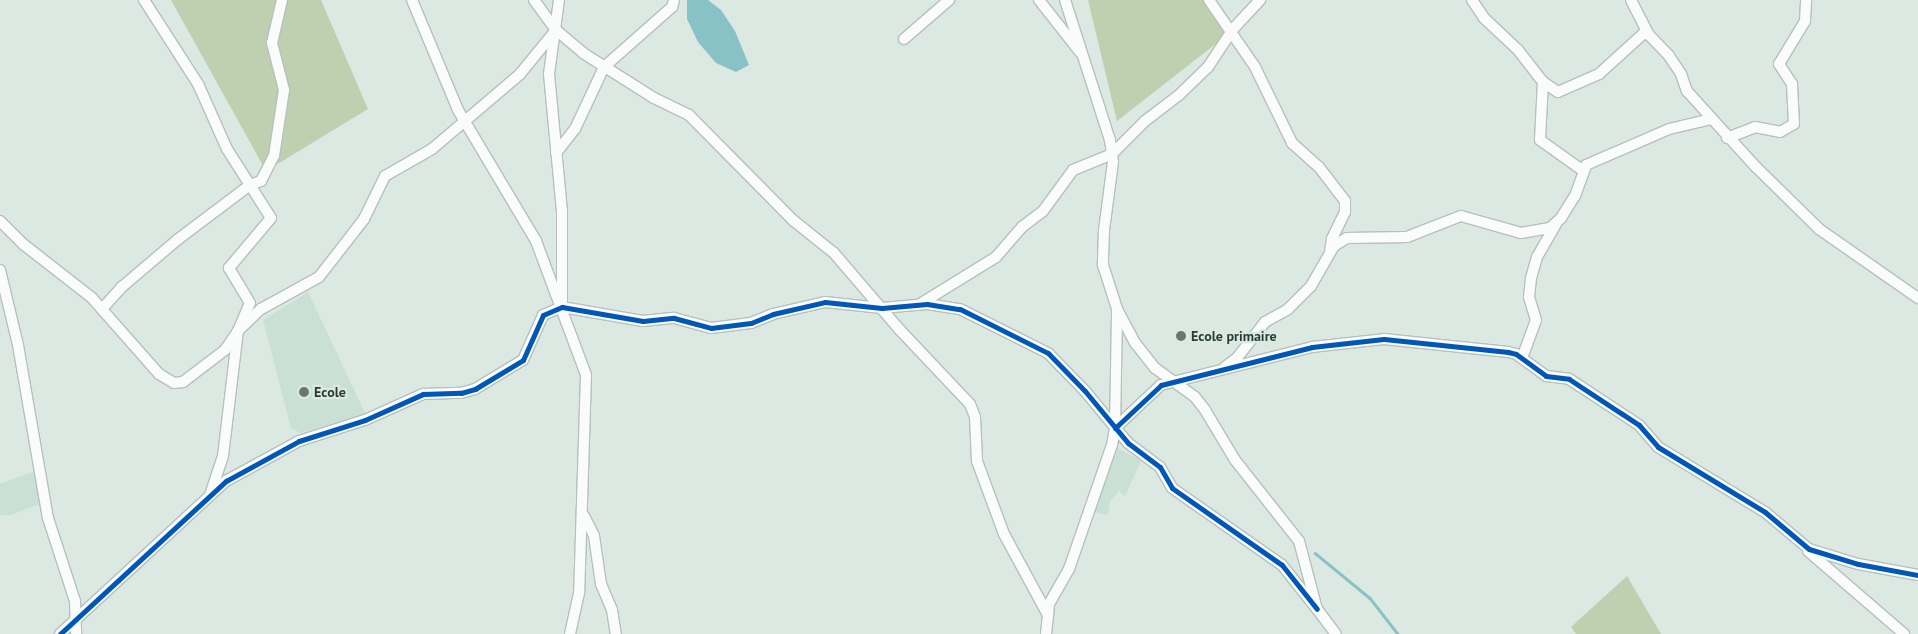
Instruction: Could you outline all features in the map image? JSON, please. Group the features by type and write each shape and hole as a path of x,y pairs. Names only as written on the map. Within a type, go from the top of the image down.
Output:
{"street":[{"path":"0,221 102,309 159,374 174,383 183,382 225,350 238,331 250,304 230,268 272,218 227,149 198,84 144,0"},
{"path":"102,309 123,286 177,240 250,185 261,182 274,156 284,90 272,42 282,0"},
{"path":"412,0 464,121 536,241 586,375 583,516 579,593 570,634"},
{"path":"534,0 556,30 604,67 689,115 794,221 834,253 970,404 975,417 977,461 1004,534 1048,615 1052,634"},
{"path":"560,0 549,74 562,211 562,307"},
{"path":"556,153 575,128 604,67 672,7 674,0"},
{"path":"904,39 949,0"},
{"path":"1039,0 1084,56"},
{"path":"1065,0 1099,98 1112,154 1103,265 1117,309 1136,344 1155,368 1200,403 1235,460 1299,541 1317,609"},
{"path":"1209,0 1255,67 1292,143 1319,167 1345,201 1345,212 1332,239 1330,252"},
{"path":"920,304 1005,249 1022,227 1043,211 1073,170 1112,154 1144,121 1208,67 1231,32 1260,0"},
{"path":"1472,0 1484,18 1518,50 1543,82 1558,92 1599,74 1644,33 1648,34"},
{"path":"1631,0 1648,34 1669,56 1682,74 1687,91 1727,138 1819,229 1918,298"},
{"path":"1727,138 1755,127 1780,132 1794,124 1792,84 1779,64 1805,21 1806,0"},
{"path":"210,496 222,456 238,331 261,309 319,277 364,219 385,176 432,148 520,74 556,30"},
{"path":"1543,82 1540,140 1582,170"},
{"path":"1522,358 1536,320 1529,297 1531,278 1537,257 1575,196 1582,170 1586,165 1669,130 1711,119"},
{"path":"1222,369 1237,358 1265,322 1288,309 1311,286 1334,246 1346,238 1406,237 1461,216 1521,233 1534,232 1556,224"},
{"path":"0,270 18,345 39,480 54,543 74,601 77,620 76,634"},
{"path":"60,634 226,481 299,441 365,420 423,394 461,393 475,389 523,360 543,315 562,307 643,322 674,318 711,328 751,323 773,314 825,302 882,308 920,304 960,309 1036,346 1085,390 1128,443 1160,467 1179,494 1282,565 1336,634"},
{"path":"1046,634 1049,604 1069,569 1082,534 1115,428 1117,309"},
{"path":"1115,428 1155,388 1312,347 1384,339 1508,352 1522,358 1546,376 1569,379 1639,424 1658,447 1765,512 1904,634"},
{"path":"583,516 594,536 601,584 612,610 616,634"},
{"path":"1794,538 1809,549 1858,564 1918,575"}],"shaded area":[{"path":"308,292 366,415 300,433 291,428 263,320"},
{"path":"1112,445 1141,461 1125,496 1119,491 1110,501 1108,515 1088,511"},
{"path":"38,470 44,502 11,515 0,515 0,484"}],"green space":[{"path":"171,0 321,0 368,109 266,171"},
{"path":"1088,0 1209,0 1231,32 1117,121"},
{"path":"1627,576 1661,634 1576,634 1571,627"}],"water":[{"path":"687,0 708,0 721,10 735,31 749,65 736,72 716,63 698,42 687,19"}],"waterway":[{"path":"1315,553 1370,598 1398,634"}],"cycle path":[{"path":"60,634 226,481 299,441 365,420 423,394 461,393 475,389 523,360 543,315 562,307 643,321 674,318 711,328 751,323 773,314 825,302 882,308 927,304 960,309 1048,353 1085,391 1128,443 1160,467 1172,488 1282,565 1317,609"},
{"path":"1115,428 1161,385 1312,347 1384,339 1508,352 1516,354 1546,376 1569,379 1639,425 1658,447 1765,512 1809,549 1858,564 1918,575"}],"place":[{"name":"Ecole primaire","path":"1181,336"},
{"name":"Ecole","path":"304,392"}]}
